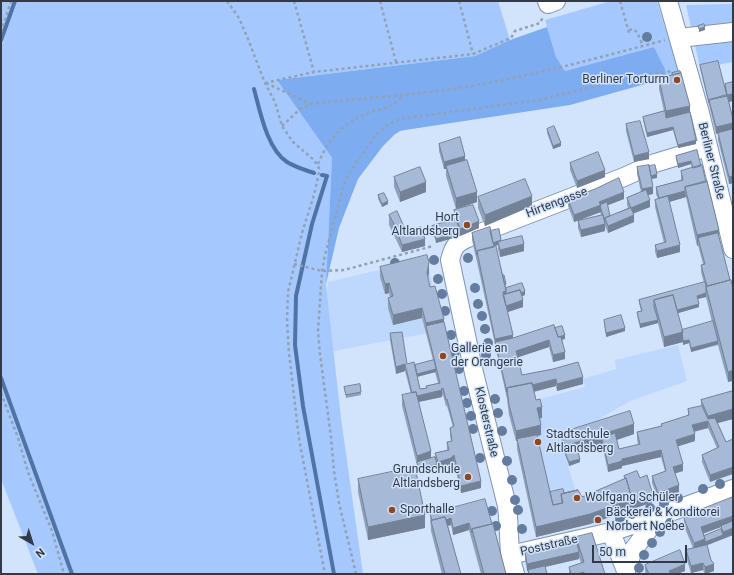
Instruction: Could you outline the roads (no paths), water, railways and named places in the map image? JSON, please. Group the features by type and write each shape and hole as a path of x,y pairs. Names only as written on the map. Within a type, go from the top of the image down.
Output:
{"street":[{"name":"Berliner Straße","path":"668,1 675,38 708,147 733,249"},
{"path":"675,38 733,32"},
{"name":"Hirtengasse","path":"453,248 462,240 624,178 655,163 708,147"},
{"name":"Klosterstraße","path":"453,248 450,260 474,373 508,516 510,555 515,574"},
{"name":"Poststraße","path":"510,555 611,532 733,489"},
{"path":"626,573 633,550 659,516"},
{"path":"611,532 626,573"}],"waterway":[{"path":"1,40 15,1"},
{"path":"254,89 265,129 274,148 287,162 314,173"},
{"path":"322,175 327,176 312,224 296,296 295,345 303,406 334,574"},
{"path":"1,378 72,574"}],"place":[{"name":"Berliner Torturm","path":"677,80"},
{"name":"Hort Altlandsberg","path":"467,225"},
{"name":"Gallerie an der Orangerie","path":"443,356"},
{"name":"Stadtschule Altlandsberg","path":"538,442"},
{"name":"Grundschule Altlandsberg","path":"468,477"},
{"name":"Wolfgang Schüler","path":"577,498"},
{"name":"Sporthalle","path":"392,510"},
{"name":"Bäckerei & Konditorei Norbert Noebe","path":"598,520"}]}
